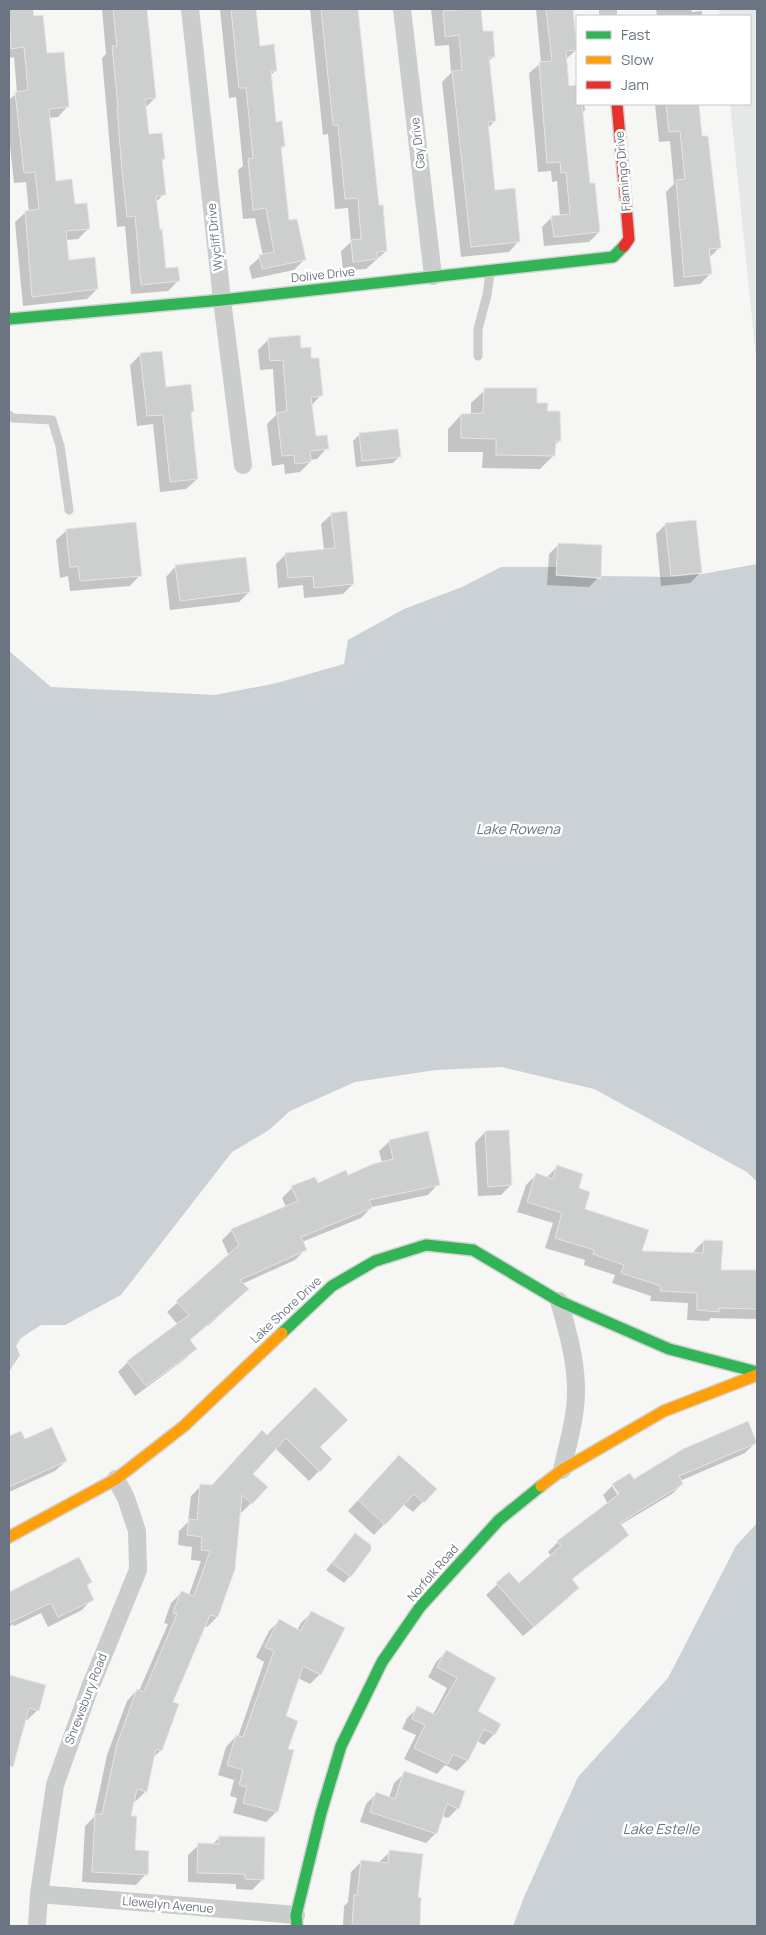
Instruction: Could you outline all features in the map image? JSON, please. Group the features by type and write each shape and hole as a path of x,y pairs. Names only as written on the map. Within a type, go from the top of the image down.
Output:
{"street":[{"name":"Wycliff Drive","path":"190,9 222,300 243,466"},
{"name":"Gay Drive","path":"402,9 433,276"},
{"name":"Flamingo Drive","path":"617,105 629,238"},
{"name":"Dolive Drive","path":"10,320 222,300 613,257 622,250 629,238"},
{"name":"Lake Shore Drive","path":"9,1537 116,1479 184,1426 332,1286 375,1261 426,1245 473,1250 559,1301 669,1349 757,1373"},
{"path":"559,1301 573,1352 576,1387 572,1424 562,1470"},
{"name":"Norfolk Road","path":"296,1921 321,1813 341,1746 382,1662 420,1607 499,1520 562,1470 664,1411 757,1373"},
{"name":"Shrewsbury Road","path":"37,1926 39,1894 54,1785 89,1690 138,1570 137,1531 126,1498 116,1479"},
{"name":"Llewelyn Avenue","path":"39,1894 296,1921"}],"lane":[{"path":"478,356 478,329 491,270"},
{"path":"9,415 13,418 52,420 60,446 68,510"}],"shaded area":[{"path":"719,9 757,9 757,366 730,105 751,105 751,15 720,15"}],"water":[{"name":"Lake Rowena","path":"757,564 757,1182 747,1172 594,1089 502,1067 436,1070 355,1082 290,1111 269,1130 232,1152 121,1295 65,1325 41,1325 21,1338 16,1346 20,1355 9,1372 9,651 51,687 215,695 277,683 344,664 348,640 404,609 462,587 501,567 556,567 556,576 601,579 601,576 671,577 702,574"},
{"name":"Lake Estelle","path":"757,1523 757,1926 513,1926 524,1897 578,1777 668,1678 736,1546"}],"building":[{"path":"9,9 33,9 34,16 43,15 47,53 64,52 69,107 49,109 56,181 72,179 75,204 87,203 90,229 66,231 69,260 95,257 98,289 32,297 25,211 39,209 35,172 24,173 15,92 28,90 24,47 11,49"},
{"path":"113,9 147,9 156,98 145,99 149,134 162,133 165,159 162,159 166,195 156,196 160,230 162,229 166,268 178,267 180,281 141,285 135,216 127,217 122,171 112,46 117,46"},
{"path":"231,9 256,9 260,46 274,44 277,71 271,71 276,122 282,121 285,146 281,147 289,220 297,219 306,260 262,269 259,255 274,252 266,208 253,210 248,159 253,158 246,88 239,88"},
{"path":"321,9 358,9 379,205 383,205 387,251 377,252 378,259 353,262 351,240 361,239 358,198 345,199 338,125 333,125"},
{"path":"481,9 483,31 493,31 495,57 489,57 496,121 488,122 495,190 515,188 520,242 471,247 452,71 462,70 459,35 445,37 443,11"},
{"path":"546,9 573,9 576,50 566,51 569,86 576,85 576,105 582,105 590,183 595,183 600,232 554,237 551,216 570,214 566,172 561,173 560,162 547,163 539,62 552,61"},
{"path":"666,105 699,105 702,136 708,136 721,248 709,249 712,274 684,277 676,180 685,179 680,131 669,132"},
{"path":"300,335 301,348 311,347 311,358 319,358 323,396 311,397 316,436 327,435 329,449 310,451 311,462 295,464 294,455 282,456 277,413 287,411 283,360 270,361 268,338"},
{"path":"162,351 166,387 191,384 194,411 191,412 198,479 170,482 163,415 147,416 140,353"},
{"path":"484,388 537,388 537,403 548,403 547,411 560,411 561,441 556,441 555,456 496,455 496,439 461,438 461,414 483,413"},
{"path":"398,429 401,457 362,461 359,433"},
{"path":"347,511 354,584 314,588 313,576 288,578 285,553 335,548 331,513"},
{"path":"696,520 702,573 671,576 665,523"},
{"path":"136,522 142,576 80,581 78,566 70,568 66,529"},
{"path":"558,543 602,545 601,578 556,575"},
{"path":"246,557 250,592 180,601 175,565"},
{"path":"509,1130 512,1185 488,1187 485,1131"},
{"path":"428,1131 440,1185 369,1200 372,1208 301,1237 307,1250 240,1280 249,1289 190,1340 197,1349 146,1386 127,1361 189,1315 176,1301 239,1245 231,1229 298,1201 291,1186 315,1177 318,1183 346,1170 348,1175 373,1164 393,1159 389,1140"},
{"path":"557,1165 583,1174 579,1188 590,1192 585,1209 649,1230 642,1251 703,1253 704,1240 723,1241 721,1270 757,1270 757,1309 719,1308 719,1312 697,1310 697,1293 660,1291 661,1286 621,1273 624,1265 593,1254 594,1250 555,1238 562,1213 527,1202 536,1173 553,1179"},
{"path":"315,1387 348,1420 320,1447 332,1459 320,1472 286,1438 253,1474 268,1487 252,1504 242,1495 235,1569 218,1617 210,1615 173,1702 179,1704 162,1751 156,1749 147,1792 137,1789 131,1816 137,1816 135,1850 149,1851 148,1875 92,1872 95,1814 102,1814 117,1744 137,1689 144,1692 177,1614 173,1613 181,1591 194,1596 210,1551 201,1550 202,1537 187,1535 189,1519 197,1520 200,1484 212,1485 262,1430 267,1435"},
{"path":"748,1421 757,1443 679,1476 683,1484 620,1523 629,1535 572,1579 579,1588 534,1627 496,1583 509,1572 519,1583 561,1546 557,1541 619,1494 612,1484 630,1473 634,1479 683,1449"},
{"path":"52,1427 67,1461 9,1487 9,1436 21,1431 25,1439"},
{"path":"399,1455 437,1489 424,1503 414,1494 385,1525 358,1500"},
{"path":"355,1533 371,1545 371,1550 351,1577 332,1563"},
{"path":"79,1557 92,1582 87,1585 94,1600 58,1617 51,1603 9,1623 9,1592"},
{"path":"311,1611 345,1628 321,1675 303,1666 286,1716 298,1721 288,1749 294,1750 278,1812 243,1803 247,1787 239,1785 243,1770 227,1765 236,1735 243,1737 274,1651 265,1647 279,1619 301,1631"},
{"path":"446,1650 496,1678 478,1711 501,1724 495,1735 484,1729 468,1761 453,1754 448,1764 414,1748 425,1725 412,1719 417,1706 436,1715 457,1678 437,1667"},
{"path":"9,1675 46,1685 39,1711 29,1708 13,1767 9,1766"},
{"path":"404,1771 465,1791 459,1809 447,1804 437,1834 370,1812 376,1792 395,1799"},
{"path":"219,1836 265,1837 264,1880 245,1879 245,1874 197,1873 198,1843 219,1844"},
{"path":"389,1850 423,1854 418,1897 421,1898 420,1926 352,1926 354,1895 357,1895 361,1860 388,1863"}],"traffic: fast":[{"path":"9,319 222,300 613,257 624,246"},
{"path":"282,1333 332,1286 375,1261 426,1245 473,1250 559,1301 669,1349 757,1372"},
{"path":"297,1926 296,1915 321,1813 341,1746 382,1662 420,1607 499,1520 541,1486"}],"traffic: slow":[{"path":"9,1537 116,1479 184,1426 282,1333"},
{"path":"541,1486 562,1470 664,1411 757,1375"}],"traffic: jam":[{"path":"617,105 629,239 624,246"}]}
